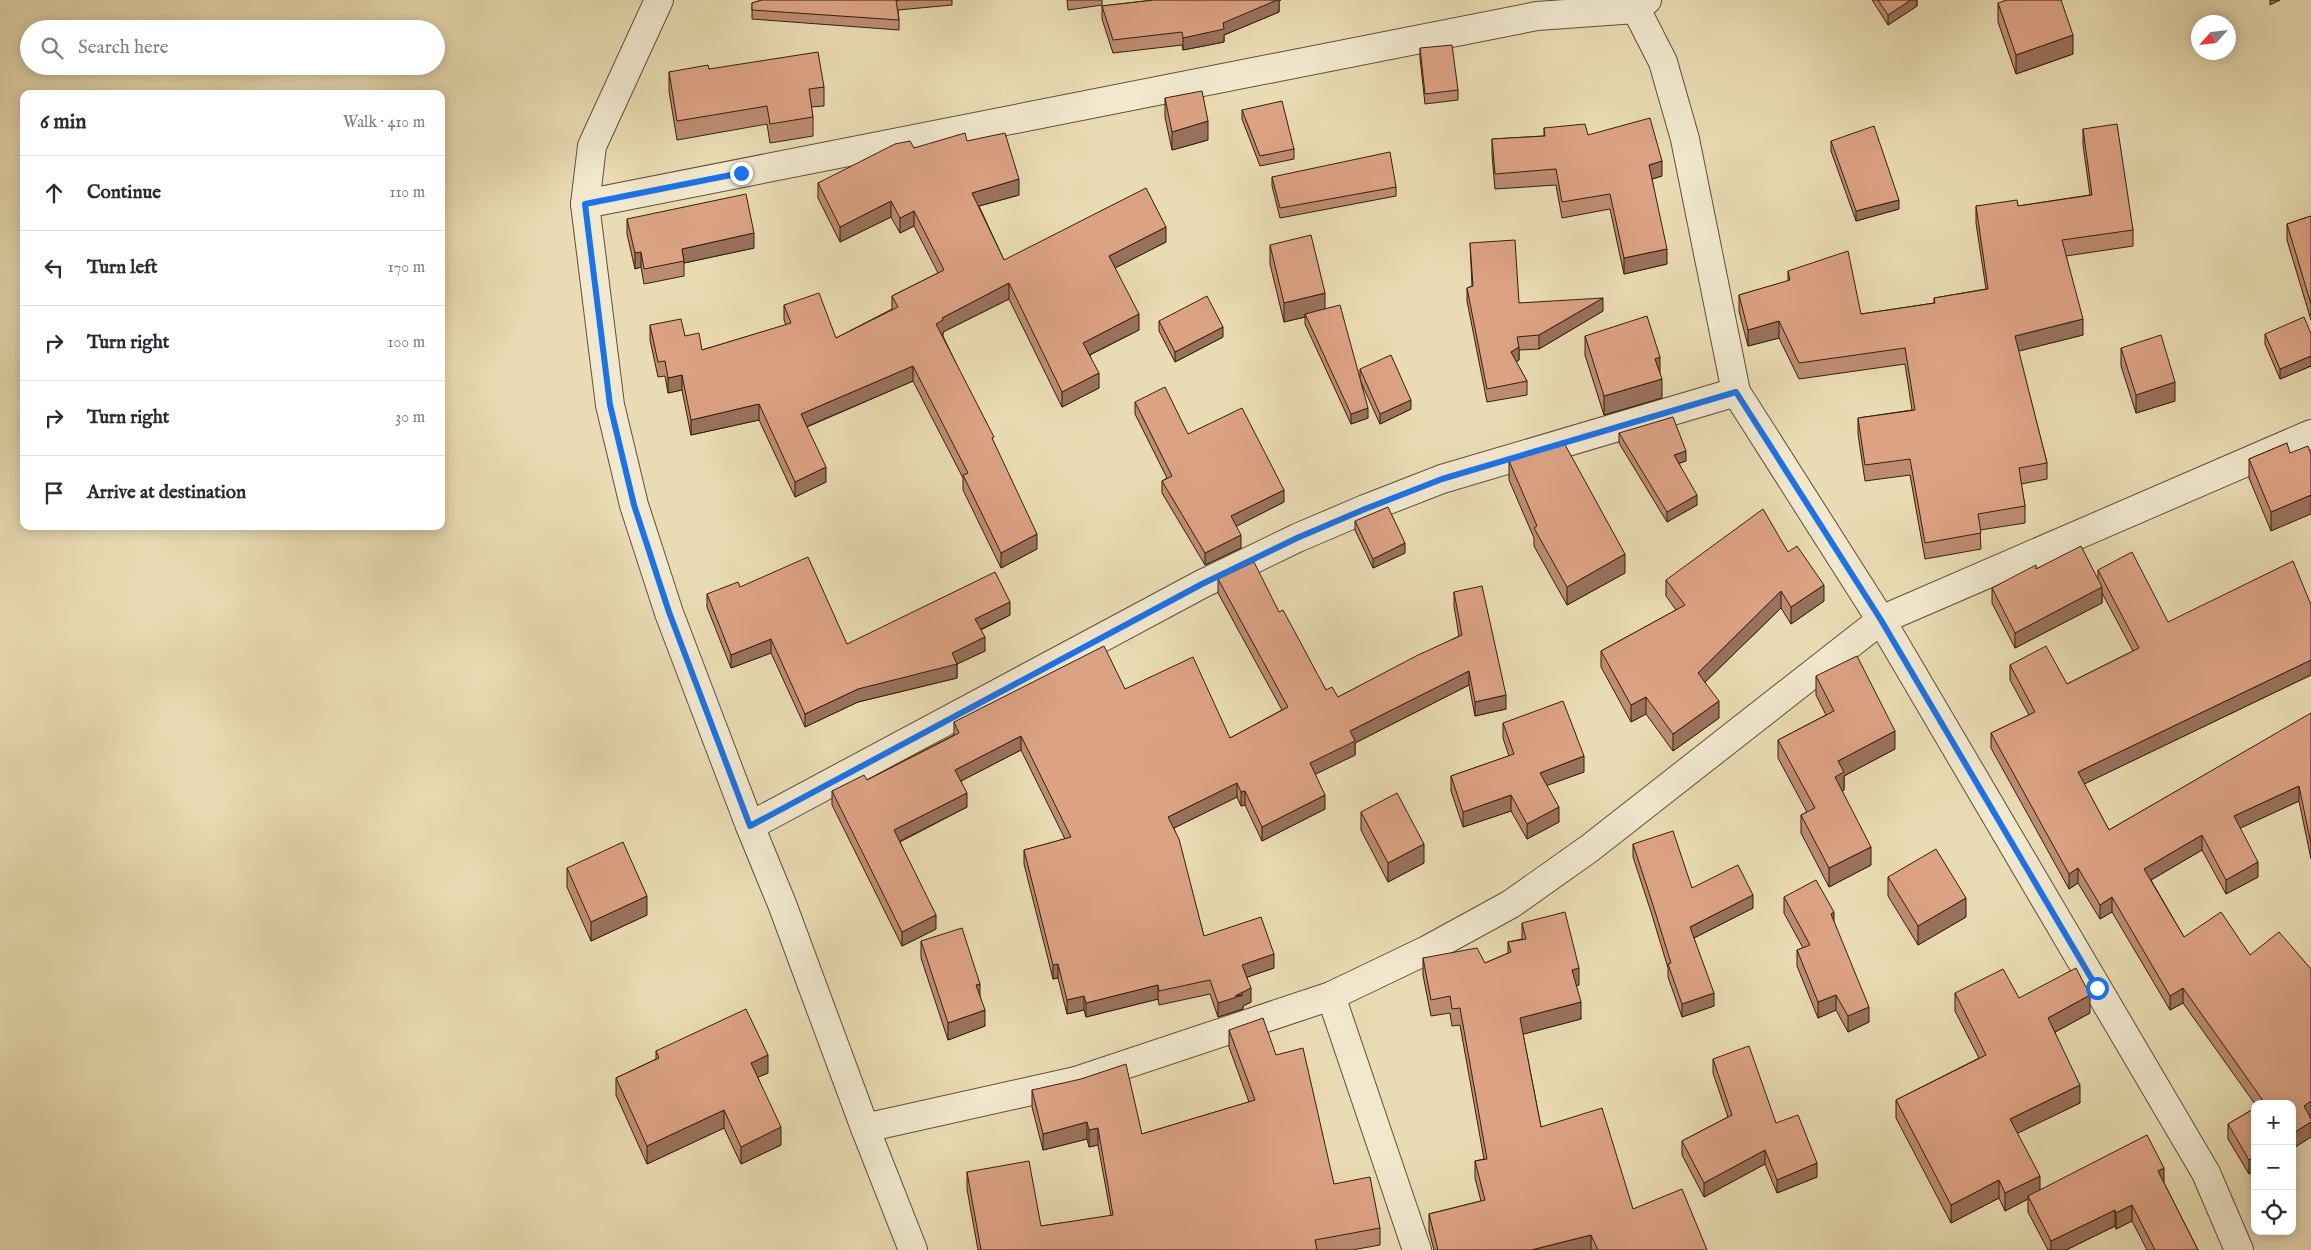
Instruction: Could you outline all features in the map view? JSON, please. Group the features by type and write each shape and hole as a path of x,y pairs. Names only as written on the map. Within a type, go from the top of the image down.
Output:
{"street":[{"path":"659,0 592,146 585,204 610,405 634,505 669,612 913,1250"},
{"path":"585,204 1535,8 1641,5 1664,62 1685,139 1736,392 1881,620 2206,1173 2238,1250"},
{"path":"750,826 1202,584 1306,534 1442,479 1736,392"},
{"path":"865,1128 1076,1081 1331,996 1427,950 1511,904 1590,848 1881,620 2311,434"},
{"path":"1331,996 1417,1250"}],"building":[{"path":"762,0 896,0 899,20 752,10 752,3"},
{"path":"1154,0 1277,0 1223,23 1224,29 1183,38 1182,32 1113,40 1102,6"},
{"path":"1878,0 1911,0 1888,15"},
{"path":"2007,0 2061,0 2073,35 2016,55 1998,3"},
{"path":"1452,45 1458,90 1425,94 1420,48"},
{"path":"818,52 824,87 809,89 813,117 770,124 767,106 677,121 669,72 708,65 709,69"},
{"path":"1202,91 1208,121 1172,132 1165,98"},
{"path":"1282,101 1294,149 1260,156 1242,110"},
{"path":"1650,118 1662,161 1649,165 1667,249 1624,258 1610,194 1562,202 1556,169 1495,174 1492,139 1545,136 1544,128 1585,124 1588,135"},
{"path":"2117,124 2133,230 2062,240 2083,319 2015,336 2047,463 2019,468 2025,506 1978,514 1981,533 1925,543 1910,459 1865,465 1858,418 1915,410 1905,348 1799,363 1779,321 1748,330 1739,295 1790,280 1788,271 1848,251 1861,314 1935,303 1934,298 1988,289 1976,206 2017,200 2018,206 2092,195 2083,129"},
{"path":"1874,126 1899,200 1856,211 1831,141"},
{"path":"965,133 967,141 1005,133 1019,179 972,193 1004,260 1146,188 1166,227 1109,256 1139,314 1083,343 1099,373 1062,392 1009,283 942,318 943,320 936,324 994,437 992,438 1037,534 1001,553 963,475 968,473 913,366 801,414 826,467 795,482 759,404 691,420 682,375 668,378 665,361 658,362 650,325 681,319 685,336 699,333 702,350 791,323 784,305 819,293 836,338 898,307 892,296 944,270 914,211 900,218 891,201 840,227 818,183 895,144 910,141 914,148"},
{"path":"1390,152 1396,187 1280,208 1272,177"},
{"path":"746,194 754,233 682,249 684,261 644,269 641,252 635,253 627,219"},
{"path":"2311,216 2311,304 2287,224"},
{"path":"1311,235 1325,293 1284,303 1270,245"},
{"path":"1515,240 1519,303 1603,298 1539,335 1517,337 1519,347 1511,352 1527,381 1487,389 1467,288 1473,286 1470,243"},
{"path":"1207,296 1223,327 1175,352 1159,321"},
{"path":"1340,305 1368,408 1351,414 1305,314"},
{"path":"1647,316 1660,357 1655,359 1662,379 1604,396 1585,336"},
{"path":"2304,317 2311,334 2311,356 2280,369 2265,334"},
{"path":"2161,335 2175,382 2136,395 2121,348"},
{"path":"1391,355 1411,400 1380,414 1360,369"},
{"path":"1165,387 1188,434 1242,408 1284,490 1231,516 1241,535 1205,553 1162,481 1172,476 1135,402"},
{"path":"1673,417 1686,451 1674,455 1697,495 1667,512 1619,433"},
{"path":"1563,441 1625,554 1567,587 1534,528 1537,526 1509,461"},
{"path":"2287,443 2290,453 2308,446 2311,454 2311,495 2271,512 2249,459"},
{"path":"1388,507 1405,543 1373,559 1355,521"},
{"path":"1763,509 1788,552 1797,546 1824,585 1791,607 1781,591 1698,673 1719,701 1673,734 1646,697 1631,705 1601,651 1685,605 1666,580"},
{"path":"2081,546 2102,587 2015,633 1992,588 2036,565 2036,569"},
{"path":"2132,552 2168,622 2293,561 2311,605 2311,660 2078,772 2109,830 2311,713 2311,844 2299,786 2234,816 2258,862 2226,880 2202,835 2144,869 2184,937 2221,912 2250,955 2279,932 2311,969 2311,1101 2304,1106 2311,1122 2296,1131 2296,1100 2263,1100 2183,988 2170,996 2112,897 2100,905 2078,868 2069,874 1991,733 2035,712 2010,665 2046,646 2067,684 2139,648 2098,570"},
{"path":"808,557 847,644 995,572 1010,602 975,619 985,637 952,653 957,664 858,689 805,714 771,639 731,655 707,594 738,582 740,587"},
{"path":"1254,562 1279,612 1283,610 1326,690 1332,687 1338,697 1418,655 1462,635 1454,592 1482,586 1506,695 1475,702 1469,671 1350,731 1355,741 1310,763 1325,795 1262,827 1245,791 1241,792 1237,783 1168,817 1179,839 1204,936 1261,917 1274,954 1242,965 1251,988 1235,996 1243,995 1218,1003 1210,980 1159,991 1158,985 1086,1003 1084,996 1067,1000 1058,964 1053,965 1024,850 1071,837 1021,736 955,770 967,793 894,830 936,915 902,932 832,791 864,775 867,780 959,733 954,722 1104,646 1125,689 1193,657 1230,738 1288,707 1218,579"},
{"path":"1857,656 1895,731 1838,761 1844,772 1835,777 1871,847 1829,868 1801,815 1815,808 1778,740 1834,711 1816,676"},
{"path":"1563,701 1584,756 1540,773 1559,807 1527,824 1511,795 1463,812 1451,776 1514,754 1503,723"},
{"path":"1397,793 1424,844 1388,863 1361,812"},
{"path":"1673,831 1692,888 1738,865 1753,895 1690,927 1714,993 1682,1004 1668,964 1671,963 1633,844"},
{"path":"623,842 647,896 591,922 567,868"},
{"path":"1936,849 1966,898 1918,926 1888,877"},
{"path":"1816,880 1834,912 1831,914 1869,1007 1848,1016 1836,995 1818,1002 1797,950 1810,945 1784,897"},
{"path":"1565,912 1579,968 1572,970 1581,1002 1520,1018 1541,1127 1602,1108 1633,1209 1682,1189 1707,1250 1598,1250 1591,1235 1531,1250 1438,1250 1429,1214 1485,1200 1475,1161 1487,1159 1460,1008 1452,1009 1450,996 1431,1000 1423,958 1477,948 1485,963 1511,952 1508,942 1526,939 1522,923"},
{"path":"962,928 980,984 976,985 985,1010 948,1023 921,941"},
{"path":"2076,968 2090,995 2048,1018 2080,1085 2010,1119 2040,1176 2005,1193 1999,1180 1951,1205 1896,1100 1986,1055 1955,993 2003,969 2019,998"},
{"path":"746,1009 768,1055 751,1063 781,1127 741,1147 724,1110 647,1146 616,1078 659,1058 656,1051"},
{"path":"1263,1018 1276,1055 1303,1048 1334,1184 1370,1177 1380,1228 1315,1240 1317,1250 981,1250 967,1172 1029,1161 1041,1226 1113,1215 1098,1128 1089,1130 1087,1122 1043,1134 1032,1090 1081,1079 1126,1064 1142,1134 1255,1100 1229,1030"},
{"path":"1749,1046 1776,1123 1798,1115 1817,1163 1777,1180 1765,1150 1704,1183 1682,1141 1732,1115 1713,1059"},
{"path":"2251,1110 2251,1159 2249,1160 2228,1124"},
{"path":"2147,1135 2164,1168 2158,1171 2198,1250 2155,1250 2132,1205 2116,1213 2115,1210 2051,1241 2028,1196"}],"route":[{"path":"741,173 585,204 610,405 634,505 669,612 750,826 1202,584 1297,538 1442,479 1736,392 1881,620 2097,988"}]}
